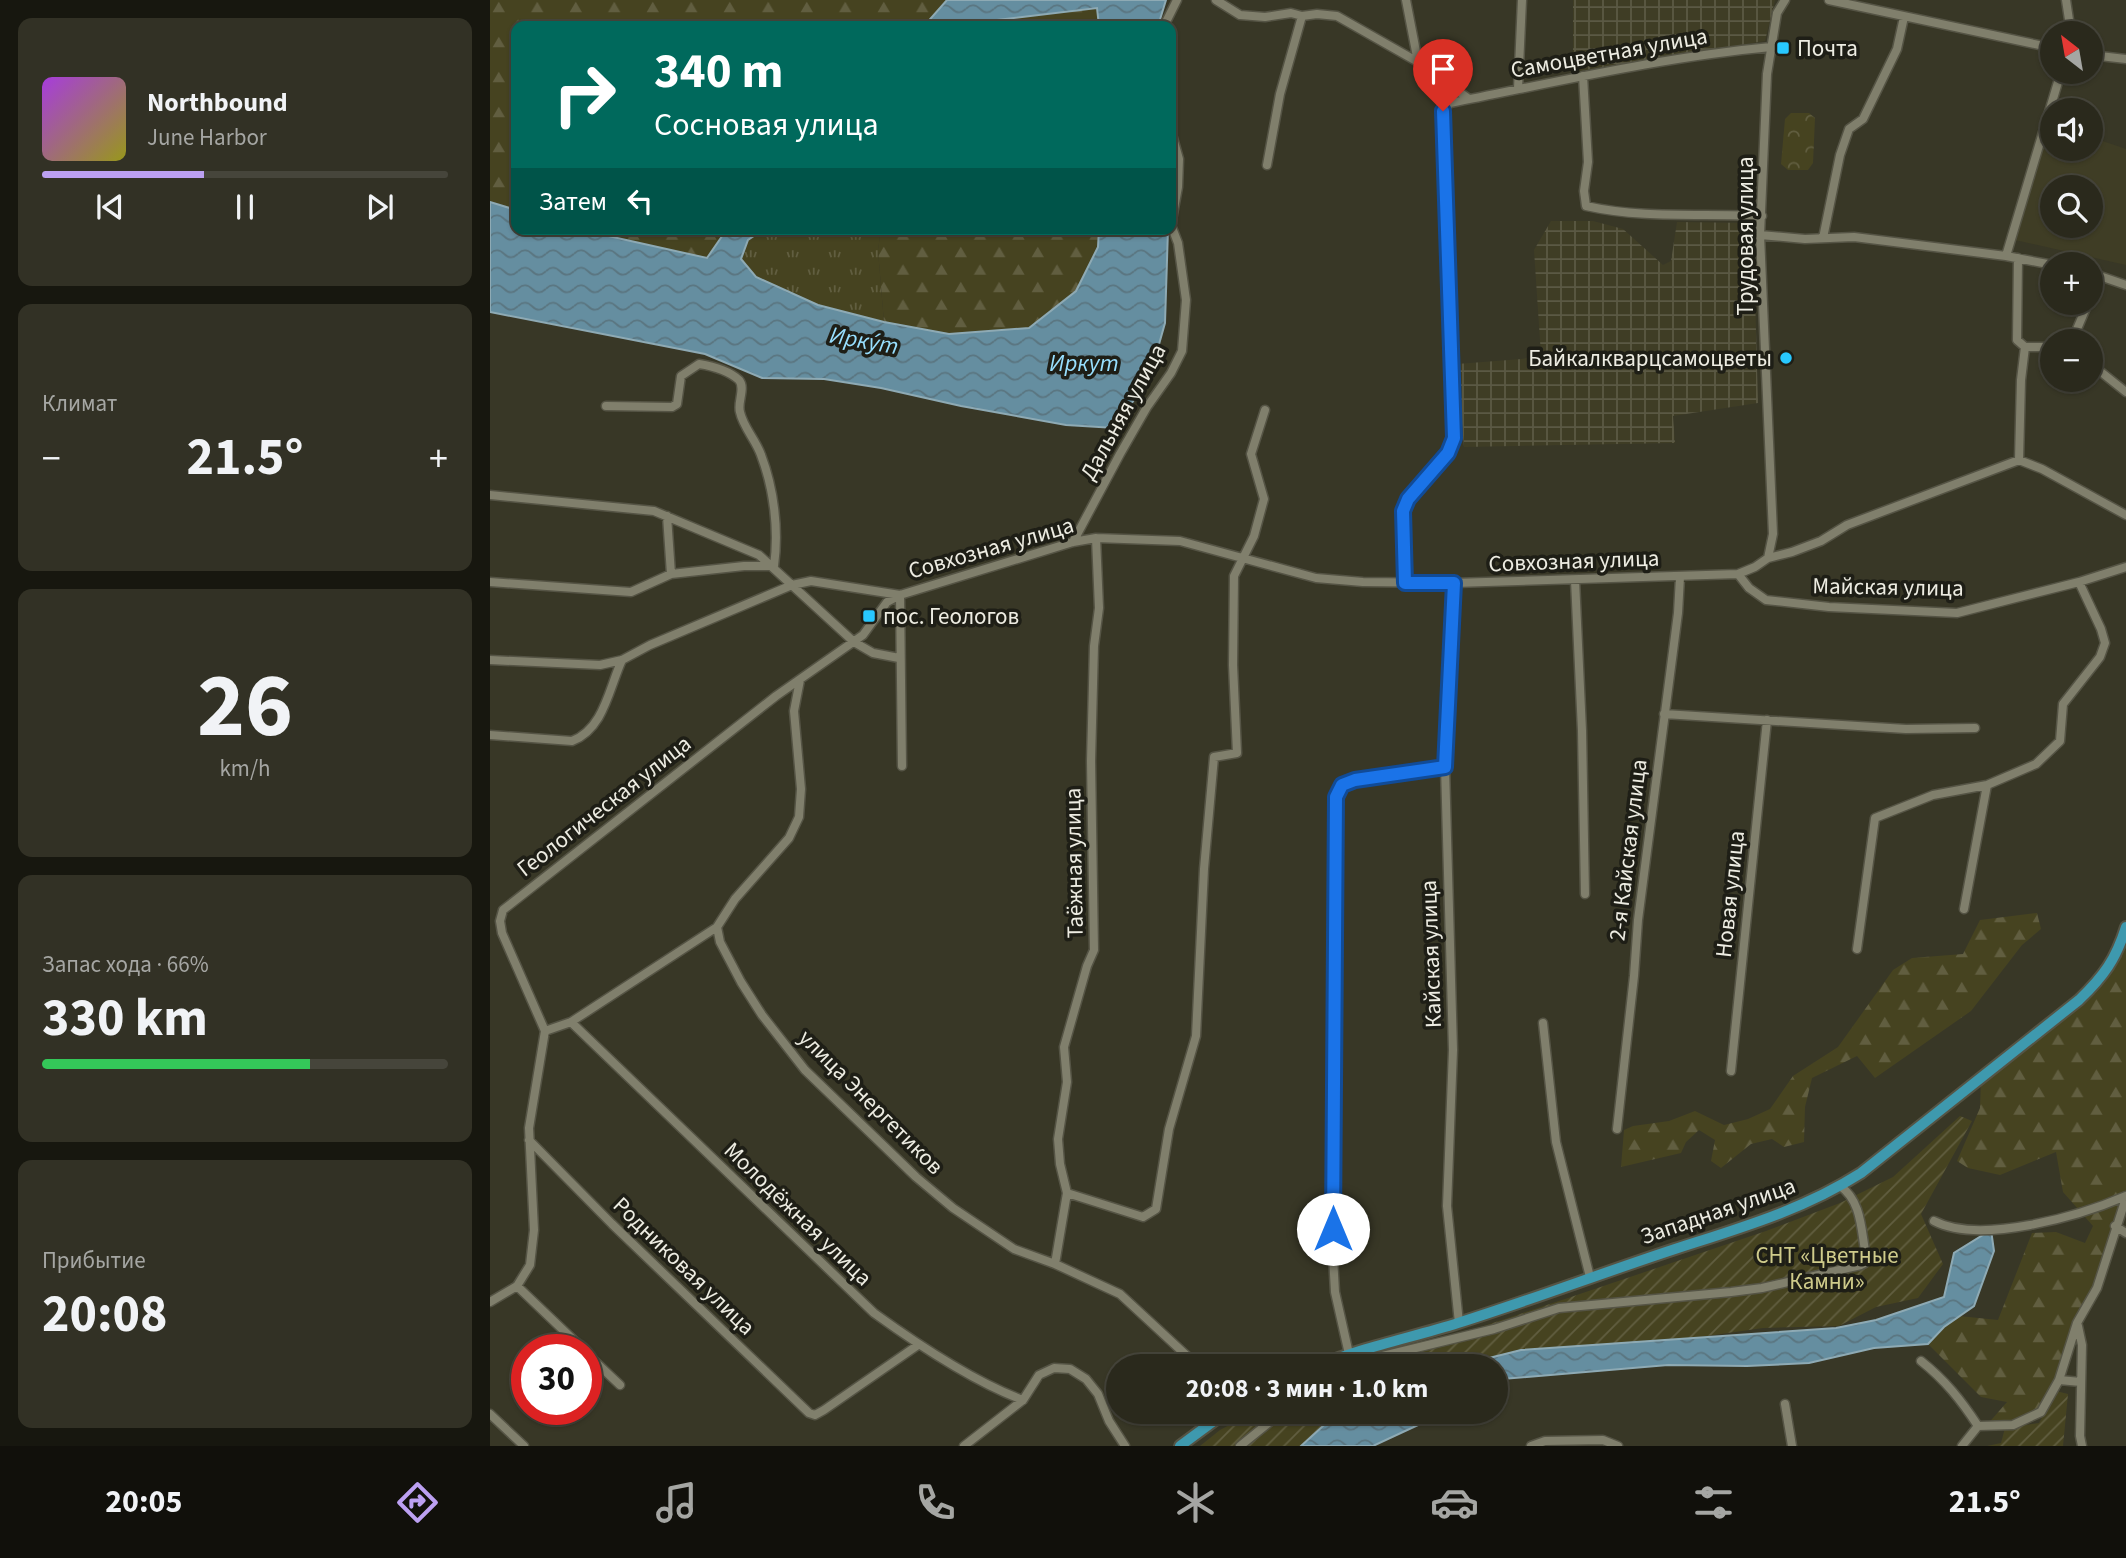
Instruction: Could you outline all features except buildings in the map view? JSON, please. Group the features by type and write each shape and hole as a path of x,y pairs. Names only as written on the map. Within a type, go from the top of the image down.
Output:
{"main road":[{"name":"Западная улица","path":"1349,1354 1459,1323 1775,1217 1840,1186 2079,1000 2112,964 2126,926"},
{"path":"1180,1446 1210,1424"}],"street":[{"path":"1166,21 1177,0"},
{"path":"1216,0 1240,15 1265,18 1291,13 1302,16 1337,16 1418,62 1469,99"},
{"path":"1406,0 1418,62"},
{"path":"1518,89 1522,0"},
{"name":"Трудовая улица","path":"1768,558 1773,534 1760,235 1767,74 1777,13 1785,0"},
{"path":"1829,0 2040,45"},
{"path":"2066,0 2069,21"},
{"path":"1267,165 1280,94 1302,16"},
{"path":"1823,238 1840,155 1849,129 1863,119 1897,49 1904,17"},
{"name":"Самоцветная улица","path":"1405,583 1403,511 1408,499 1448,453 1454,438 1443,111 1451,103 1583,76 1708,53 1771,47"},
{"path":"2104,57 2126,60"},
{"path":"1583,76 1588,162 1584,191 1586,206 1616,213 1701,217 1721,214 1762,216"},
{"path":"2006,256 2057,84"},
{"name":"Дальняя улица","path":"1176,148 1179,159 1176,198"},
{"name":"Дальняя улица","path":"1073,542 1119,454 1182,351 1186,300 1175,235"},
{"path":"1760,235 1854,237 2040,262"},
{"path":"2018,258 2017,340 2025,347 2040,347"},
{"path":"2103,277 2126,285"},
{"path":"2025,347 2021,380 2019,460 2042,469 2126,515"},
{"path":"606,406 672,407 677,404 681,376 699,364 713,366 739,381 742,386 740,412 761,454 772,489 776,550 774,566"},
{"path":"2103,374 2126,392"},
{"path":"1066,1193 1143,1217 1156,1209 1169,1129 1196,1036 1204,869 1214,757 1237,753 1233,665 1234,576 1254,536 1264,499 1251,454 1265,410"},
{"name":"Совхозная улица","path":"622,660 650,645 792,585 811,581 900,594 1073,542 1096,538 1180,541 1316,578 1405,583 1738,574 1768,558 1821,541 1847,526 2019,460"},
{"path":"490,495 654,511 667,516 759,555 854,642 873,653 899,658"},
{"path":"667,516 671,574"},
{"name":"Таёжная улица","path":"1055,1264 1066,1193 1058,1139 1067,1082 1064,1046 1094,950 1091,761 1094,646 1099,608 1096,538"},
{"path":"490,582 631,592 671,574 744,565 774,566"},
{"name":"Майская улица","path":"1738,574 1749,588 1766,600 1829,607 1956,613 2079,582 2126,567"},
{"name":"2-я Кайская улица","path":"1618,1129 1638,919 1678,612 1680,577"},
{"path":"1576,580 1582,731 1584,894"},
{"path":"1857,949 1875,818 1933,795 1987,785 2036,764 2060,741 2063,704 2100,657 2105,643 2102,629 2079,582"},
{"name":"Кайская улица","path":"1454,583 1445,767 1453,1050 1447,1206 1459,1323"},
{"path":"900,594 902,766"},
{"name":"Геологическая улица","path":"545,1031 502,933 500,921 503,911 739,724 863,635 887,602 900,594"},
{"path":"490,660 600,665 622,660"},
{"path":"490,735 572,741 585,736 600,717 622,660"},
{"path":"490,1303 517,1286 530,1265 534,1230 529,1140 545,1031 571,1022 717,928 735,899 789,838 799,817 801,789 794,711 800,680"},
{"path":"1664,714 1906,729 1975,728"},
{"name":"Новая улица","path":"1731,1071 1767,720"},
{"path":"1349,1354 1335,1292 1333,1256 1336,797 1342,785 1355,780 1445,767"},
{"path":"1964,909 1987,785"},
{"name":"улица Энергетиков","path":"717,928 720,942 729,960 762,1015 805,1070 916,1177 953,1208 1014,1249 1055,1264 1120,1294 1185,1354"},
{"name":"Молодёжная улица","path":"571,1022 874,1313 918,1345 1023,1400"},
{"path":"1543,1023 1556,1142 1590,1277"},
{"name":"Родниковая улица","path":"529,1140 621,1233 809,1413 815,1415 918,1345"},
{"path":"1391,1354 1494,1329 1559,1308 1742,1291 1861,1265 1865,1263 1866,1256 1857,1207 1849,1192 1840,1186"},
{"path":"1934,1221 1945,1227 1962,1229 2020,1227 2089,1211 2126,1197"},
{"path":"1978,1426 2013,1425 2041,1412 2059,1380 2077,1324 2097,1288 2126,1197"},
{"path":"2115,1226 2126,1233"},
{"path":"517,1286 566,1334"},
{"path":"2077,1324 2082,1345 2082,1446"},
{"path":"1920,1361 1946,1382 1965,1404 1978,1426"},
{"path":"602,1368 620,1385"},
{"path":"964,1446 1023,1400 1039,1375 1054,1368 1070,1369 1086,1379 1098,1394 1125,1446"},
{"path":"2059,1380 2081,1382"},
{"path":"1785,1404 1792,1446"},
{"path":"490,1414 524,1446"},
{"path":"1240,1446 1267,1424"},
{"path":"1962,1446 1978,1426"},
{"path":"1531,1446 1545,1441 1603,1440 1618,1446"}],"shaded area":[{"path":"1573,0 1775,0 1765,41 1573,72"},
{"path":"2103,141 2126,149 2126,265 2103,260 2103,252 2068,252 2015,240 2040,152 2040,161 2103,161"},
{"path":"1551,221 1593,221 1623,229 1663,265 1671,261 1677,222 1753,223 1758,403 1673,416 1675,443 1464,447 1457,364 1541,355 1534,250"}],"green space":[{"path":"490,0 947,0 928,21 511,21 511,208 490,202"},
{"path":"1098,8 1099,21 982,21"},
{"path":"1791,113 1809,113 1815,118 1813,163 1808,170 1788,170 1781,164 1785,119"},
{"path":"604,235 723,235 707,258"},
{"path":"755,235 880,235 878,250 884,322 818,305 756,277 741,260 748,240"},
{"path":"880,235 1099,235 1098,247 1076,291 1029,328 949,334 884,322 878,250"},
{"path":"2037,913 2041,929 2022,945 1971,1011 1875,1078 1857,1056 1812,1078 1805,1107 1804,1142 1784,1147 1772,1139 1751,1144 1721,1168 1711,1161 1715,1140 1699,1130 1686,1142 1681,1153 1621,1167 1624,1130 1633,1126 1669,1121 1695,1111 1724,1125 1748,1119 1770,1109 1793,1076 1838,1047 1893,970 1912,958 1963,954 1980,920"},
{"path":"2126,927 2126,1198 2097,1288 2077,1323 2052,1395 2030,1419 1986,1426 2007,1402 1981,1397 1928,1344 1959,1316 1998,1320 2032,1233 2056,1232 2085,1243 2093,1226 2063,1192 2056,1152 2000,1175 1968,1168 1957,1161 1980,1108 1981,1079 2098,982"},
{"name":"СНТ «Цветные Камни»","path":"1960,1116 1972,1121 1921,1214 1943,1264 1918,1298 1876,1307 1839,1326 1763,1328 1508,1364 1508,1354 1390,1354 1447,1338 1766,1231 1840,1203 1893,1177"},
{"path":"2056,1391 2068,1394 2063,1446 1987,1446 2001,1443 2005,1428 2039,1423"},
{"path":"1231,1424 1333,1424 1306,1446 1200,1446"}],"water":[{"path":"947,0 1166,0 1160,21 1098,21 1097,8 988,21 928,21"},
{"name":"Иркут","path":"490,202 511,208 511,235 604,235 707,258 723,235 755,235 748,240 741,259 756,277 818,305 884,322 949,334 1029,328 1076,291 1098,247 1099,235 1168,235 1165,323 1150,376 1115,428 1066,425 824,379 762,378 705,354 490,312"},
{"path":"1991,1230 1994,1251 1974,1306 1944,1327 1928,1344 1874,1348 1809,1363 1747,1366 1668,1365 1508,1378 1508,1354 1505,1354 1521,1350 1836,1328 1876,1320 1944,1297 1954,1253"},
{"path":"1420,1424 1373,1446 1301,1446 1323,1426"}],"place":[{"name":"Почта","path":"1783,48"},
{"name":"Байкалкварцсамоцветы","path":"1786,358"},
{"name":"пос. Геологов","path":"869,616"}],"route":[{"path":"1333,1229 1336,797 1342,785 1355,780 1445,767 1454,583 1405,583 1403,511 1408,499 1448,453 1454,438 1443,111"}],"water label":[{"name":"Ирку́т","path":"864,341"}]}
